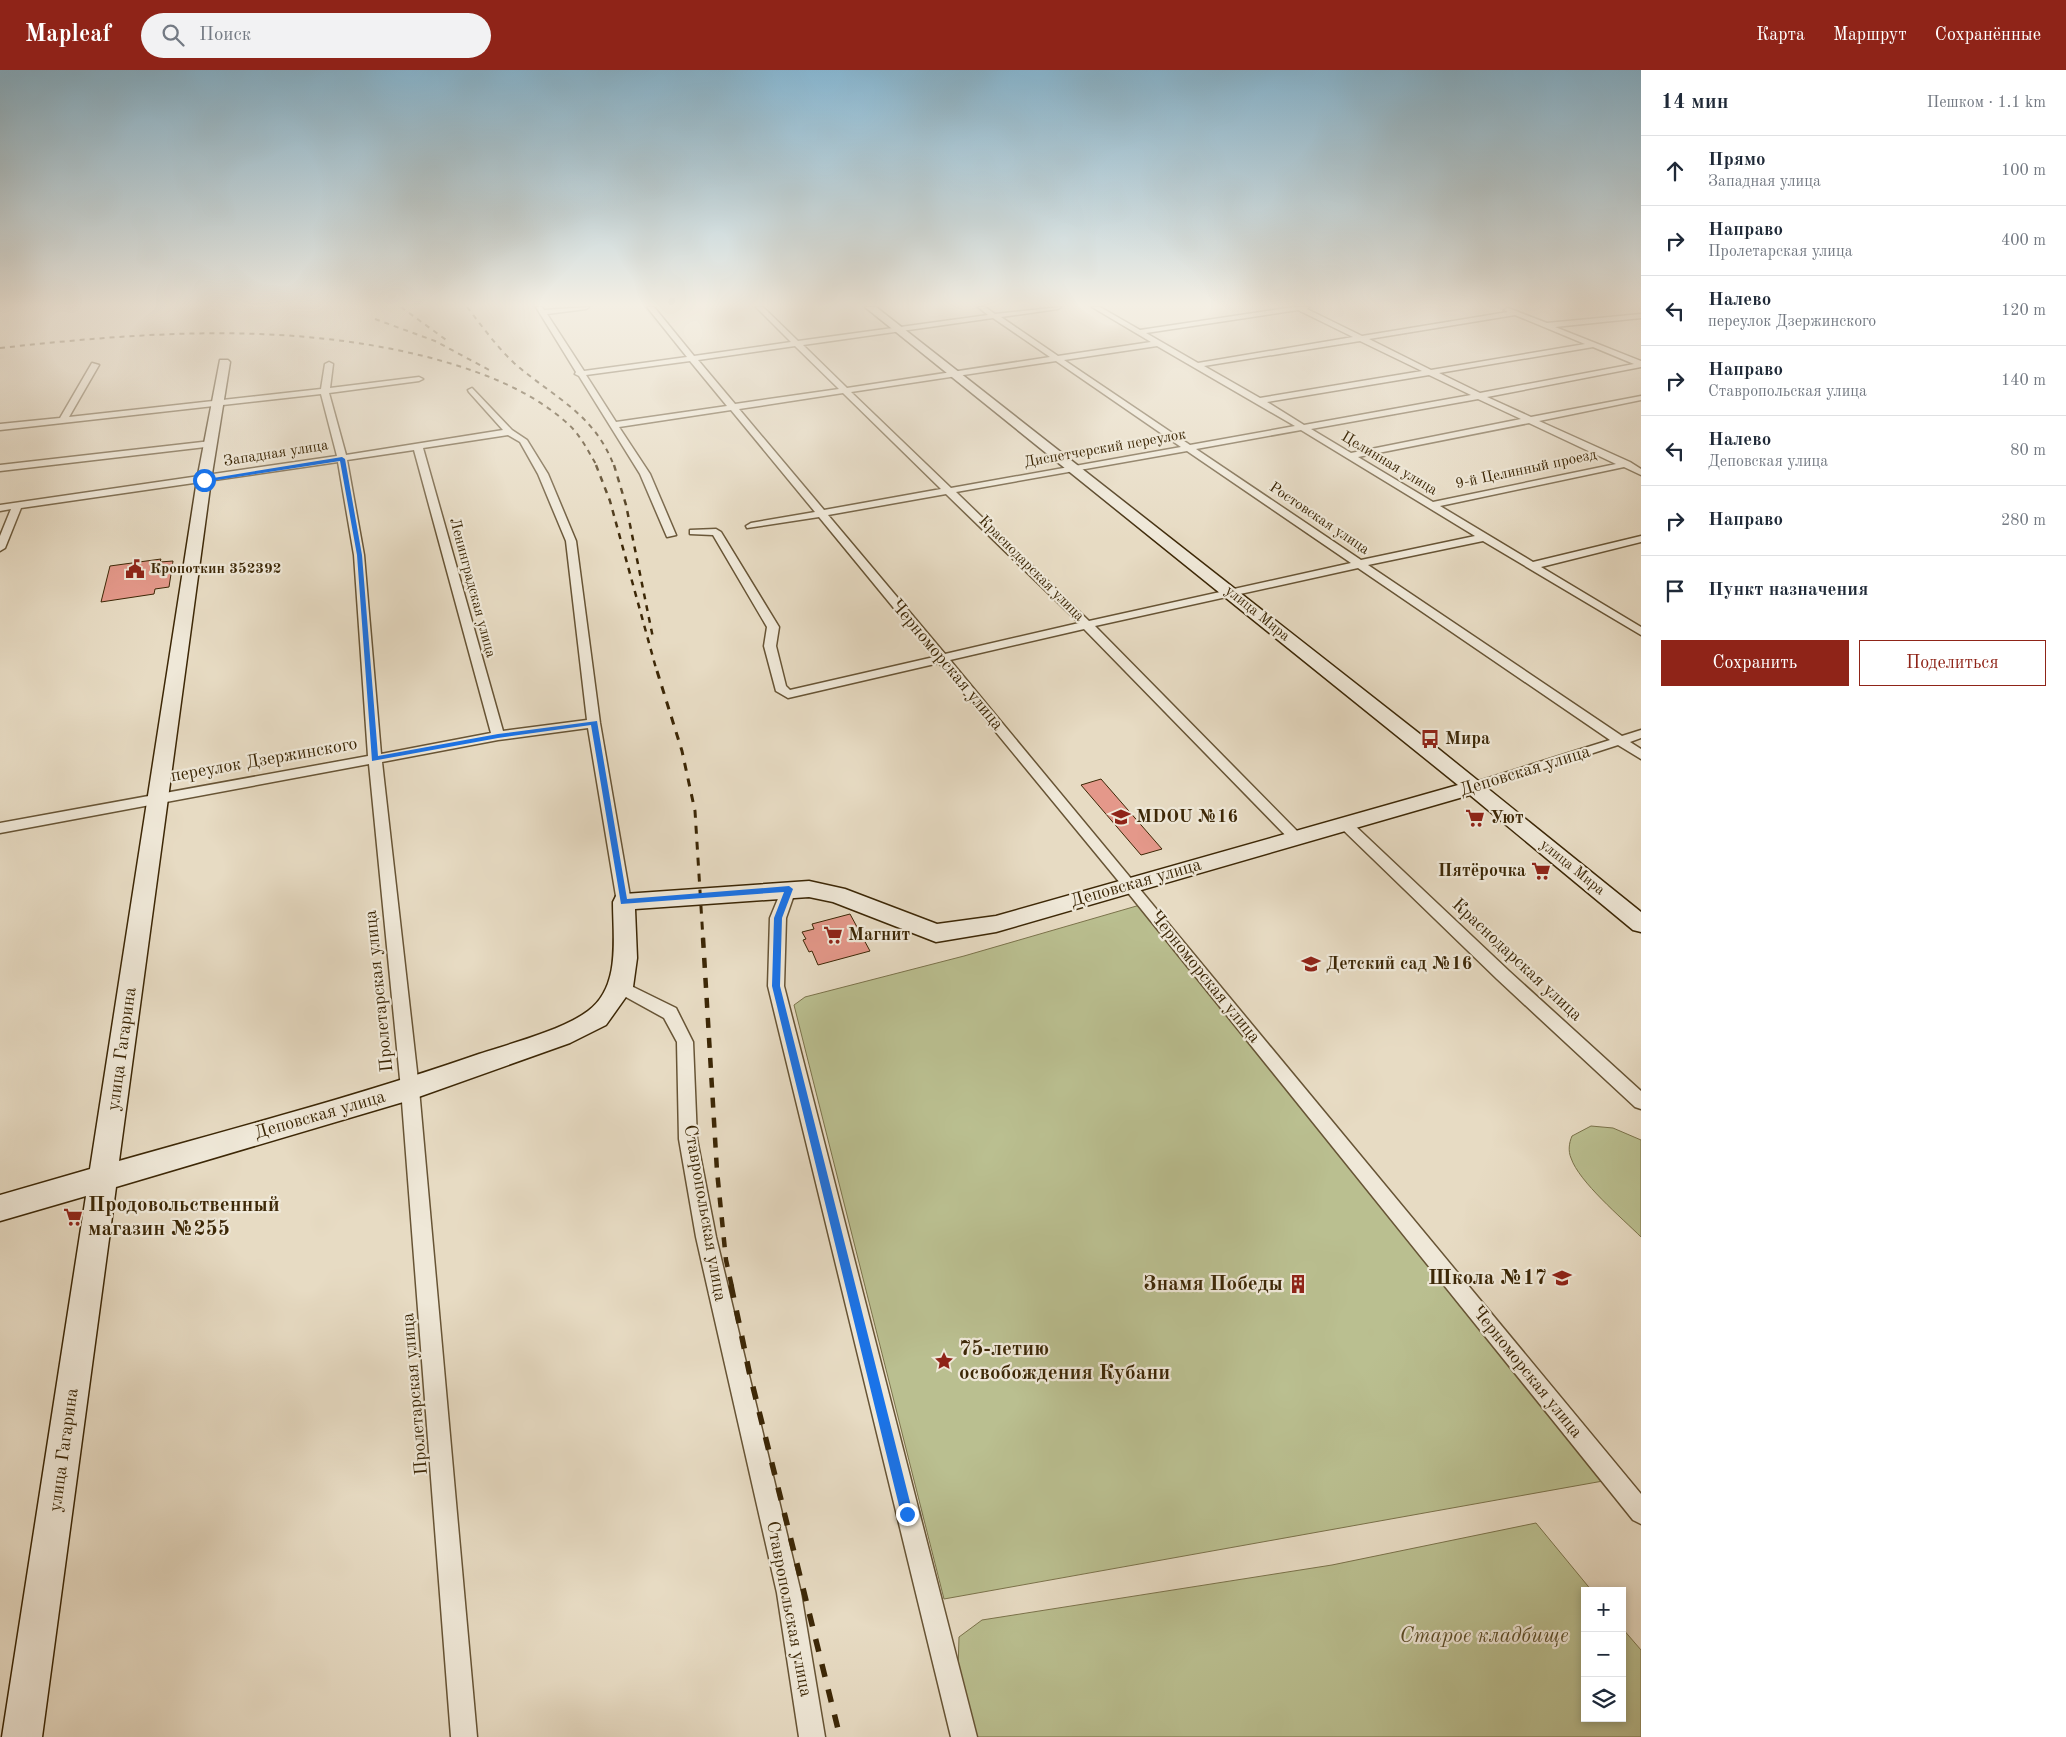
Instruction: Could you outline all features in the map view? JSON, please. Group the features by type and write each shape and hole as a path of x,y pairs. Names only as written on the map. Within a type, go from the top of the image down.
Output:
{"street":[{"path":"63,421 84,385"},
{"name":"улица Гагарина","path":"22,1737 204,480 221,385"},
{"name":"Пролетарская улица","path":"326,385 325,392 342,459 359,555 375,759 410,1089 464,1737"},
{"path":"0,427 377,385"},
{"path":"587,385 615,425 645,474 671,535"},
{"name":"Черноморская улица","path":"716,385 939,658 1130,885 1641,1512"},
{"name":"Краснодарская улица","path":"838,385 951,491 1087,625 1296,838"},
{"path":"615,425 889,385"},
{"name":"улица Мира","path":"968,385 1070,468 1230,592 1474,787 1641,924"},
{"name":"Ростовская улица","path":"1096,385 1358,565 1641,755"},
{"name":"Целинная улица","path":"1231,385 1641,632"},
{"path":"1259,402 1357,385"},
{"path":"1456,385 1641,472"},
{"name":"Диспетчерский переулок","path":"751,526 1535,385"},
{"path":"472,390 509,432 523,440 543,474 571,541 594,723 624,902 625,958 621,987"},
{"path":"1348,456 1641,398"},
{"name":"Западная улица","path":"0,508 204,480 509,432"},
{"path":"0,468 211,444"},
{"name":"Ленинградская улица","path":"418,447 498,736"},
{"name":"9-й Целинный проезд","path":"1432,505 1641,462"},
{"path":"0,548 17,506"},
{"path":"694,532 716,532 773,627 770,646 780,688 788,694 1230,592 1485,538"},
{"path":"1532,566 1641,539"},
{"name":"переулок Дзержинского","path":"0,828 498,736 594,723"},
{"name":"Деповская улица","path":"624,902 809,889 837,895 936,933 964,930 996,924 1474,787 1641,734"},
{"name":"Краснодарская улица","path":"1345,824 1503,975 1641,1102"},
{"path":"789,889 778,918 776,986 964,1737"},
{"name":"Деповская улица","path":"0,1208 410,1089 561,1036 597,1018 621,987"},
{"name":"Ставропольская улица","path":"621,987 670,1013 685,1042 688,1139 706,1238 789,1593 812,1737"}],"green space":[{"path":"1140,905 1603,1481 944,1599 794,1005 805,997 964,956"},
{"path":"1591,1126 1613,1128 1641,1140 1641,1237 1592,1189 1571,1158 1569,1147 1572,1136"},
{"name":"Старое кладбище","path":"1536,1523 1589,1587 1581,1587 1581,1722 1626,1722 1626,1633 1641,1650 1641,1737 976,1737 958,1671 959,1637 982,1620 1332,1565"}],"building":[{"path":"161,559 160,562 173,561 169,587 155,589 154,594 101,602 110,566"},
{"name":"MDOU №16","path":"1101,779 1162,849 1141,855 1081,785"},
{"name":"Магнит","path":"850,914 870,951 818,965 812,951 809,952 803,940 806,939 802,932 814,929 812,924"}],"railway":[{"path":"507,385 553,411 572,427 597,466"},
{"path":"541,385 584,419 596,432 614,466"},
{"path":"596,465 610,501 657,672"},
{"path":"614,465 626,505 653,638"},
{"path":"657,671 682,751 695,811 703,939"},
{"path":"703,938 717,1171 726,1260 732,1287"},
{"path":"731,1285 749,1371 840,1737"}],"place":[{"name":"Кропоткин 352392","path":"135,569"},
{"name":"Мира","path":"1430,739"},
{"name":"MDOU №16","path":"1121,817"},
{"name":"Уют","path":"1475,818"},
{"name":"Пятёрочка","path":"1541,871"},
{"name":"Магнит","path":"833,935"},
{"name":"Детский сад №16","path":"1311,964"},
{"name":"Продовольственный магазин №255","path":"73,1217"},
{"name":"Школа №17","path":"1562,1278"},
{"name":"Знамя Победы","path":"1298,1284"},
{"name":"75-летию освобождения Кубани","path":"944,1361"}],"route":[{"path":"204,480 342,459 359,555 375,759 498,736 594,723 624,902 789,889 778,918 776,986 907,1514"}]}
